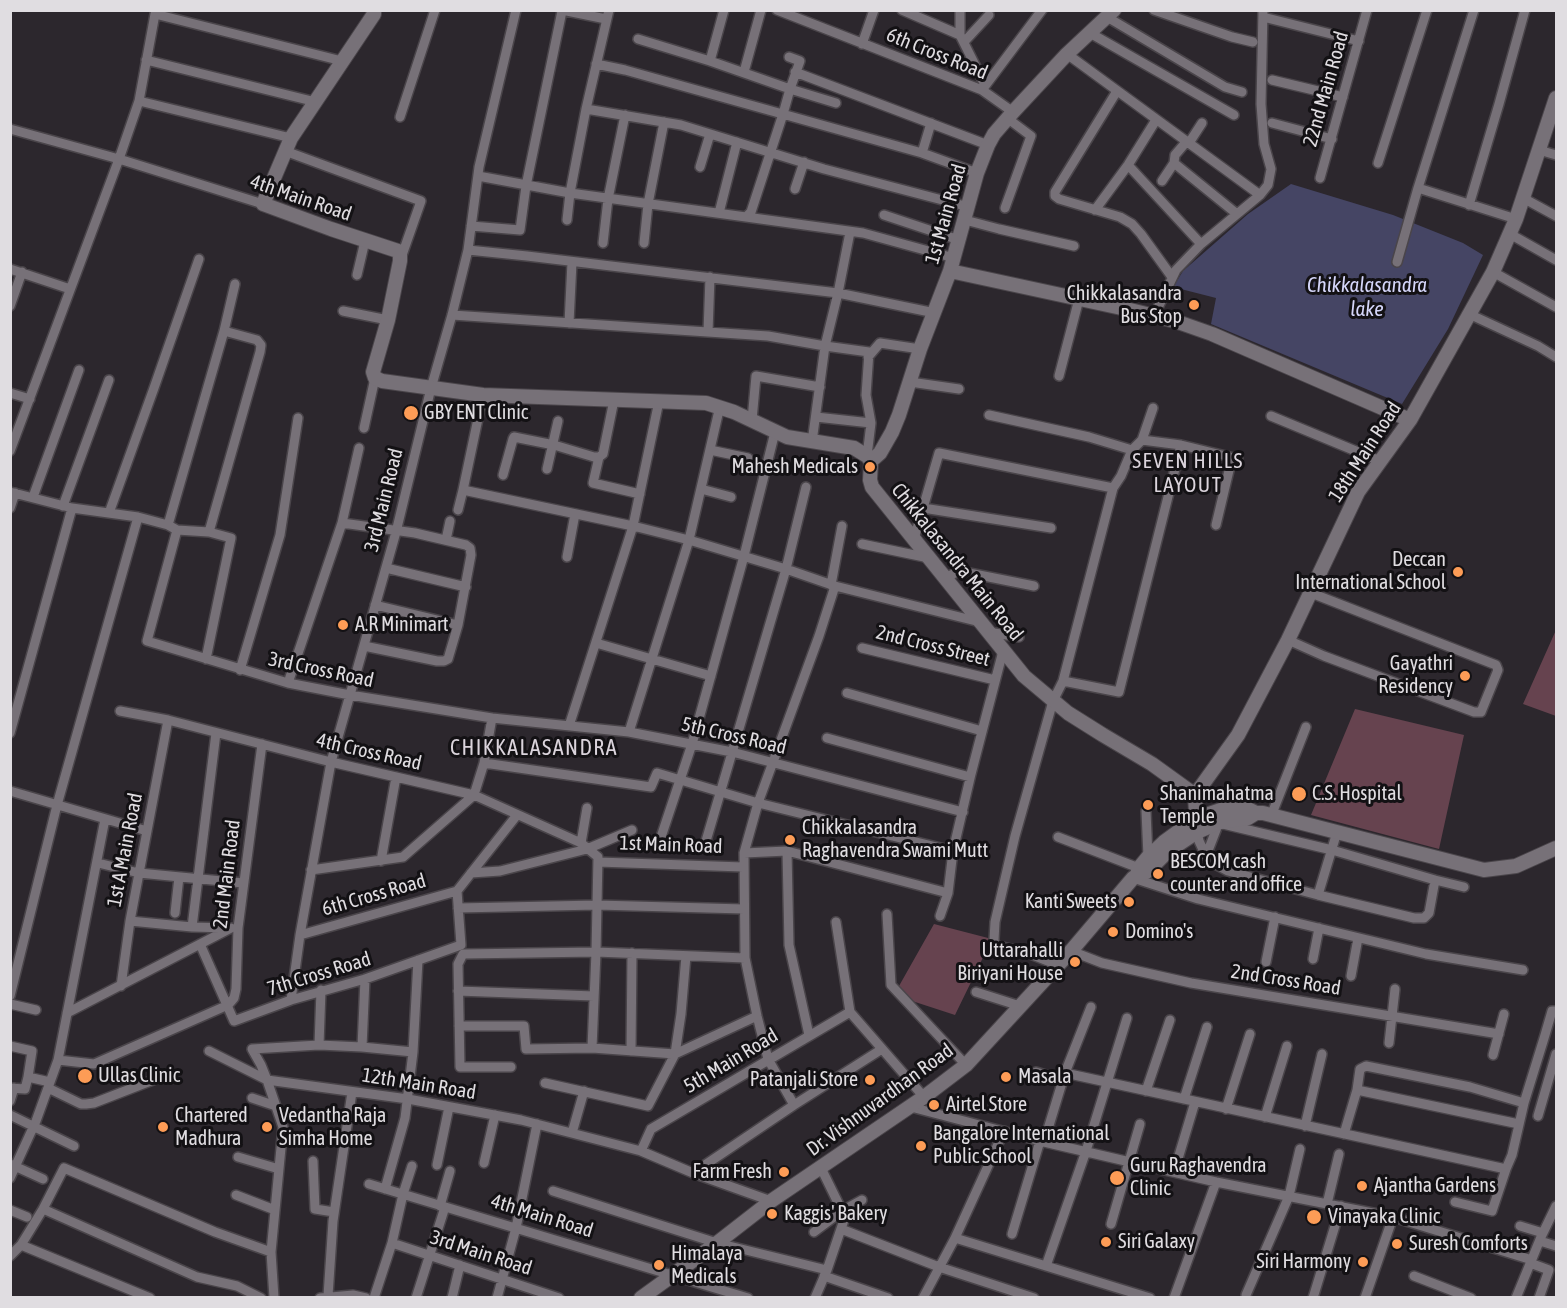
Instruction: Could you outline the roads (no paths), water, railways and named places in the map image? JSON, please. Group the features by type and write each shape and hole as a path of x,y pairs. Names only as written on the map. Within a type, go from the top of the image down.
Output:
{"street":[{"path":"263,204 288,145 374,14 374,10"},
{"path":"400,117 435,10"},
{"name":"3rd Main Road","path":"291,999 331,762 396,532 430,388 452,315 468,250 477,176 516,10"},
{"path":"710,61 724,10"},
{"path":"744,72 761,10"},
{"name":"6th Cross Road","path":"777,10 983,88 1031,136 1005,208"},
{"path":"862,44 874,10"},
{"path":"902,10 962,38"},
{"path":"960,10 962,38 983,88"},
{"path":"983,88 1042,10"},
{"path":"1154,10 1253,42"},
{"name":"22nd Main Road","path":"1320,178 1367,10"},
{"path":"1377,163 1426,10"},
{"path":"1397,262 1474,10"},
{"path":"1469,205 1525,10"},
{"path":"471,226 520,230 525,186 562,11 607,15 586,108 567,220"},
{"path":"10,451 139,101 155,14 342,61"},
{"path":"1110,14 1226,87 1242,92"},
{"name":"1st Main Road","path":"869,459 880,453 892,432 952,265 977,173 988,145 1010,115 1067,54 1110,14"},
{"path":"1154,316 1176,270 1201,244 1260,195 1268,185 1271,169 1264,144 1261,104 1263,14 1359,41"},
{"path":"962,38 989,15"},
{"path":"1090,33 1234,115"},
{"path":"638,39 836,103"},
{"path":"1067,54 1260,195"},
{"path":"746,217 751,212 800,61 789,57"},
{"path":"146,60 316,102"},
{"path":"596,64 625,70 922,153 977,173"},
{"path":"795,72 988,145"},
{"path":"1272,80 1343,97"},
{"path":"1117,90 1055,192 1056,196 1059,199 1120,217 1132,224 1172,277"},
{"name":"18th Main Road","path":"1195,795 1238,735 1288,640 1358,492 1410,420 1492,272 1516,219 1556,100"},
{"path":"139,101 288,145 421,201 401,258 388,320 373,372 375,378 364,428"},
{"path":"586,108 681,125 967,214 999,229 1074,246"},
{"path":"603,243 608,199 625,115"},
{"path":"1095,210 1128,165 1156,120"},
{"path":"644,243 648,204 664,123"},
{"path":"922,153 931,123"},
{"path":"1162,181 1174,163 1175,155 1202,123"},
{"path":"1272,123 1332,139"},
{"name":"4th Main Road","path":"10,129 118,159 263,204 398,251 401,258"},
{"path":"700,167 710,134"},
{"path":"719,213 737,142"},
{"path":"1539,150 1557,155"},
{"path":"795,189 804,162"},
{"path":"1174,163 1237,213"},
{"path":"1128,165 1201,244"},
{"path":"477,176 608,199 863,233 952,265 1079,299 1175,321 1212,334 1410,420"},
{"path":"1418,188 1516,219"},
{"path":"1523,198 1557,216"},
{"path":"884,214 959,240"},
{"path":"812,442 825,346 850,232"},
{"path":"1510,234 1557,260"},
{"path":"357,275 365,241"},
{"path":"468,250 838,292 935,313"},
{"path":"109,513 199,259"},
{"path":"568,323 573,262"},
{"path":"10,269 70,289"},
{"path":"10,306 22,272"},
{"path":"1492,272 1557,307"},
{"path":"708,332 710,278"},
{"path":"173,527 235,284"},
{"path":"1059,376 1079,299"},
{"path":"343,310 388,320"},
{"path":"1469,314 1557,357"},
{"path":"452,315 768,336 868,352 866,395 871,423 869,459"},
{"path":"209,532 261,345 257,340 224,332"},
{"path":"868,357 880,343 920,350"},
{"path":"33,497 79,370"},
{"path":"752,420 756,376 820,387"},
{"path":"375,378 382,381 483,395 698,402 720,406 787,437 854,448 869,459"},
{"path":"10,733 67,507 109,380"},
{"path":"910,382 959,389"},
{"path":"10,393 30,399"},
{"path":"458,510 483,395"},
{"path":"614,400 603,454 599,457 593,483 640,494"},
{"path":"569,726 633,526 659,401"},
{"path":"629,732 689,540 720,406"},
{"path":"1058,965 1030,954 995,945 995,922 1015,836 1053,701 1063,681 1113,488 1132,450 1142,440 1153,408"},
{"path":"989,415 1089,437 1132,450"},
{"path":"1271,416 1380,461"},
{"path":"816,417 871,423"},
{"path":"240,670 280,535 298,418"},
{"path":"547,469 558,422"},
{"path":"661,837 692,744 744,556 775,432"},
{"path":"503,475 513,438 554,445 599,457"},
{"path":"1142,440 1181,445 1235,458 1216,525"},
{"path":"1063,681 1119,692 1181,445"},
{"path":"288,683 342,523 359,448"},
{"path":"710,450 748,458"},
{"path":"914,539 939,453 1113,488"},
{"name":"Chikkalasandra Main Road","path":"869,459 872,487 1024,676 1084,723 1160,769 1195,795"},
{"path":"706,841 786,569 806,487"},
{"path":"701,489 731,497"},
{"path":"463,490 689,540 786,569 833,586 1019,637"},
{"path":"10,508 13,492 67,507 138,517 173,527 231,538 206,660"},
{"path":"922,508 1051,528"},
{"path":"567,557 574,514"},
{"path":"10,996 57,805 138,517"},
{"path":"446,540 450,521"},
{"path":"342,523 416,534 466,545 470,548 466,587 448,659 437,661 364,646"},
{"path":"794,1106 768,1059 745,958 744,853 758,803 819,636 833,586 842,526"},
{"name":"3rd Cross Road","path":"173,527 147,641 288,683 492,718"},
{"path":"862,544 929,558"},
{"path":"386,568 466,587"},
{"path":"945,578 959,570 1034,586"},
{"path":"1288,640 1324,656 1474,712 1480,712 1498,670 1496,665 1311,593"},
{"path":"375,605 458,625"},
{"path":"596,643 711,676"},
{"name":"2nd Cross Street","path":"862,648 995,680"},
{"path":"940,916 948,893 953,851 970,777 1003,651"},
{"path":"847,693 982,731"},
{"name":"4th Cross Road","path":"120,711 168,720 331,762 474,795 584,846 598,860"},
{"path":"311,870 403,857 474,795 484,763 492,718"},
{"name":"5th Cross Road","path":"492,718 629,732 692,744 732,752 963,812"},
{"name":"1st A Main Road","path":"121,986 130,921 168,720"},
{"path":"1271,816 1306,727"},
{"path":"192,927 216,733"},
{"path":"827,738 970,777"},
{"name":"2nd Main Road","path":"228,1005 235,995 234,928 243,883 262,744"},
{"path":"484,763 651,787 657,773 720,793 953,851"},
{"path":"381,861 396,777"},
{"path":"10,791 147,831"},
{"path":"1195,795 1199,841 1206,856 1228,872 1414,918 1424,918 1429,913 1436,880"},
{"path":"584,846 587,808"},
{"path":"1197,825 1227,808 1246,808 1256,813 1484,870 1516,866 1557,848"},
{"path":"1146,812 1148,857"},
{"path":"457,891 517,815"},
{"path":"10,1178 58,1060 105,819"},
{"path":"1206,856 1218,825 1222,824 1332,850 1464,887"},
{"name":"Dr. Vishnuvardhan Road","path":"641,1298 771,1201 911,1107 966,1065 1071,951 1148,857 1164,842 1197,825"},
{"name":"Dr. Vishnuvardhan Road","path":"1136,874 1145,874 1197,825"},
{"path":"471,873 500,871 632,830"},
{"path":"1318,895 1337,832"},
{"path":"1058,837 1136,874 1198,899 1426,954 1523,970"},
{"path":"744,853 787,851 948,893"},
{"path":"787,851 789,945 809,1035"},
{"path":"592,1048 598,860"},
{"name":"1st Main Road","path":"598,860 743,867"},
{"path":"98,863 139,873 243,883"},
{"path":"175,912 179,877"},
{"name":"6th Cross Road","path":"300,935 457,891"},
{"name":"7th Cross Road","path":"228,1005 234,1021 291,999 365,979 461,945 462,908 457,891"},
{"path":"462,908 597,905 744,909"},
{"path":"887,914 891,985 966,1065"},
{"path":"1266,962 1275,917"},
{"path":"130,921 192,927 234,928"},
{"path":"836,922 850,1012 924,1097"},
{"path":"67,1013 234,928"},
{"path":"1313,959 1318,928"},
{"path":"1351,976 1358,938"},
{"path":"58,1060 94,1064 228,1005 200,944"},
{"name":"2nd Cross Road","path":"1071,951 1102,963 1191,983 1499,1035"},
{"path":"511,1067 460,1067 458,964 464,954 596,952 745,958"},
{"path":"631,1051 632,953"},
{"path":"545,1083 648,1106 675,1054 686,956"},
{"path":"386,1189 408,1099 418,960"},
{"path":"362,1047 365,979"},
{"path":"1389,1043 1395,989"},
{"path":"320,1045 321,990"},
{"path":"458,991 594,996"},
{"path":"975,992 1020,1006"},
{"path":"10,1004 36,1010"},
{"path":"1012,1234 1064,1076 1091,1006"},
{"path":"1455,1202 1492,1211 1512,1155 1524,1103 1552,1011 1557,1011"},
{"name":"5th Main Road","path":"641,1151 651,1129 850,1012"},
{"path":"1493,1055 1504,1014"},
{"path":"459,1026 524,1026 526,1049 592,1048 675,1054 757,1016"},
{"path":"1046,1266 1086,1151 1127,1017"},
{"path":"1146,1091 1170,1020"},
{"path":"1184,1100 1207,1027"},
{"path":"1226,1108 1250,1034"},
{"path":"274,1298 271,1251 283,1127 267,1080 252,1049 320,1045 413,1052"},
{"path":"10,1046 32,1051 25,1089 12,1088 10,1101"},
{"path":"1265,1117 1287,1046"},
{"path":"693,1173 882,1049"},
{"name":"12th Main Road","path":"209,1052 267,1080 408,1099 495,1115 641,1151 693,1173 771,1201"},
{"path":"1305,1126 1322,1054"},
{"path":"1538,1116 1557,1054"},
{"path":"1344,1134 1362,1066 1470,1087 1524,1103"},
{"path":"1036,1072 1107,1082 1506,1169"},
{"path":"28,1077 49,1085 81,1104 94,1103 161,1077"},
{"path":"1356,1089 1519,1124"},
{"path":"572,1133 584,1091"},
{"path":"352,1092 324,1297 353,1295 366,1298"},
{"path":"252,1098 276,1106"},
{"path":"1174,1172 1195,1102"},
{"path":"437,1165 449,1107"},
{"path":"911,1107 1216,1182 1393,1217 1549,1270 1539,1298"},
{"path":"10,1115 75,1146"},
{"path":"484,1162 495,1115"},
{"path":"497,1298 516,1228 537,1124"},
{"path":"1111,1224 1140,1124"},
{"path":"924,1298 955,1238 1004,1131"},
{"path":"1246,1295 1288,1196 1300,1149"},
{"path":"1327,1204 1339,1154"},
{"path":"238,1157 279,1169"},
{"path":"313,1161 315,1209 334,1212"},
{"path":"14,1165 43,1179"},
{"path":"374,1298 392,1243 412,1166"},
{"path":"10,1256 21,1245 64,1168 215,1232 271,1251"},
{"path":"815,1298 845,1217 821,1168"},
{"path":"416,1298 430,1256 450,1171"},
{"path":"1174,1298 1216,1182"},
{"name":"4th Main Road","path":"369,1184 671,1275"},
{"path":"553,1191 717,1243 826,1273 888,1298"},
{"path":"236,1195 275,1210"},
{"path":"814,1232 842,1211 862,1200"},
{"path":"1312,1298 1341,1206"},
{"path":"43,1209 198,1277 237,1286 261,1298"},
{"path":"10,1210 27,1217"},
{"path":"1516,1298 1541,1237 1556,1211"},
{"path":"1365,1298 1393,1217"},
{"path":"1520,1226 1557,1246"},
{"path":"841,1229 939,1267 1034,1298"},
{"path":"955,1238 1150,1298"},
{"name":"3rd Main Road","path":"392,1243 559,1298"},
{"path":"21,1245 150,1298"},
{"path":"452,1298 460,1265"},
{"path":"671,1275 748,1298"},
{"path":"1414,1276 1455,1295 1471,1298"}],"water":[{"name":"Chikkalasandra lake","path":"1291,184 1393,215 1463,243 1483,255 1448,329 1402,404 1211,324 1216,298 1173,287 1183,271 1248,214"}],"place":[{"name":"Chikkalasandra Bus Stop","path":"1194,305"},
{"name":"GBY ENT Clinic","path":"411,413"},
{"name":"Mahesh Medicals","path":"870,467"},
{"name":"Deccan International School","path":"1458,572"},
{"name":"A.R Minimart","path":"343,625"},
{"name":"Gayathri Residency","path":"1465,676"},
{"name":"C.S. Hospital","path":"1299,794"},
{"name":"Shanimahatma Temple","path":"1148,805"},
{"name":"Chikkalasandra Raghavendra Swami Mutt","path":"790,840"},
{"name":"BESCOM cash counter and office","path":"1158,874"},
{"name":"Kanti Sweets","path":"1129,902"},
{"name":"Domino's","path":"1113,932"},
{"name":"Uttarahalli Biriyani House","path":"1075,962"},
{"name":"Ullas Clinic","path":"85,1076"},
{"name":"Masala","path":"1006,1077"},
{"name":"Patanjali Store","path":"870,1080"},
{"name":"Airtel Store","path":"934,1105"},
{"name":"Chartered Madhura","path":"163,1127"},
{"name":"Vedantha Raja Simha Home","path":"267,1127"},
{"name":"Bangalore International Public School","path":"921,1146"},
{"name":"Farm Fresh","path":"784,1172"},
{"name":"Guru Raghavendra Clinic","path":"1117,1178"},
{"name":"Ajantha Gardens","path":"1362,1186"},
{"name":"Kaggis' Bakery","path":"772,1214"},
{"name":"Vinayaka Clinic","path":"1314,1217"},
{"name":"Siri Galaxy","path":"1106,1242"},
{"name":"Suresh Comforts","path":"1397,1244"},
{"name":"Siri Harmony","path":"1363,1262"},
{"name":"Himalaya Medicals","path":"659,1265"}],"district":[{"name":"SEVEN HILLS LAYOUT","path":"1188,473"},
{"name":"CHIKKALASANDRA","path":"534,748"}]}
